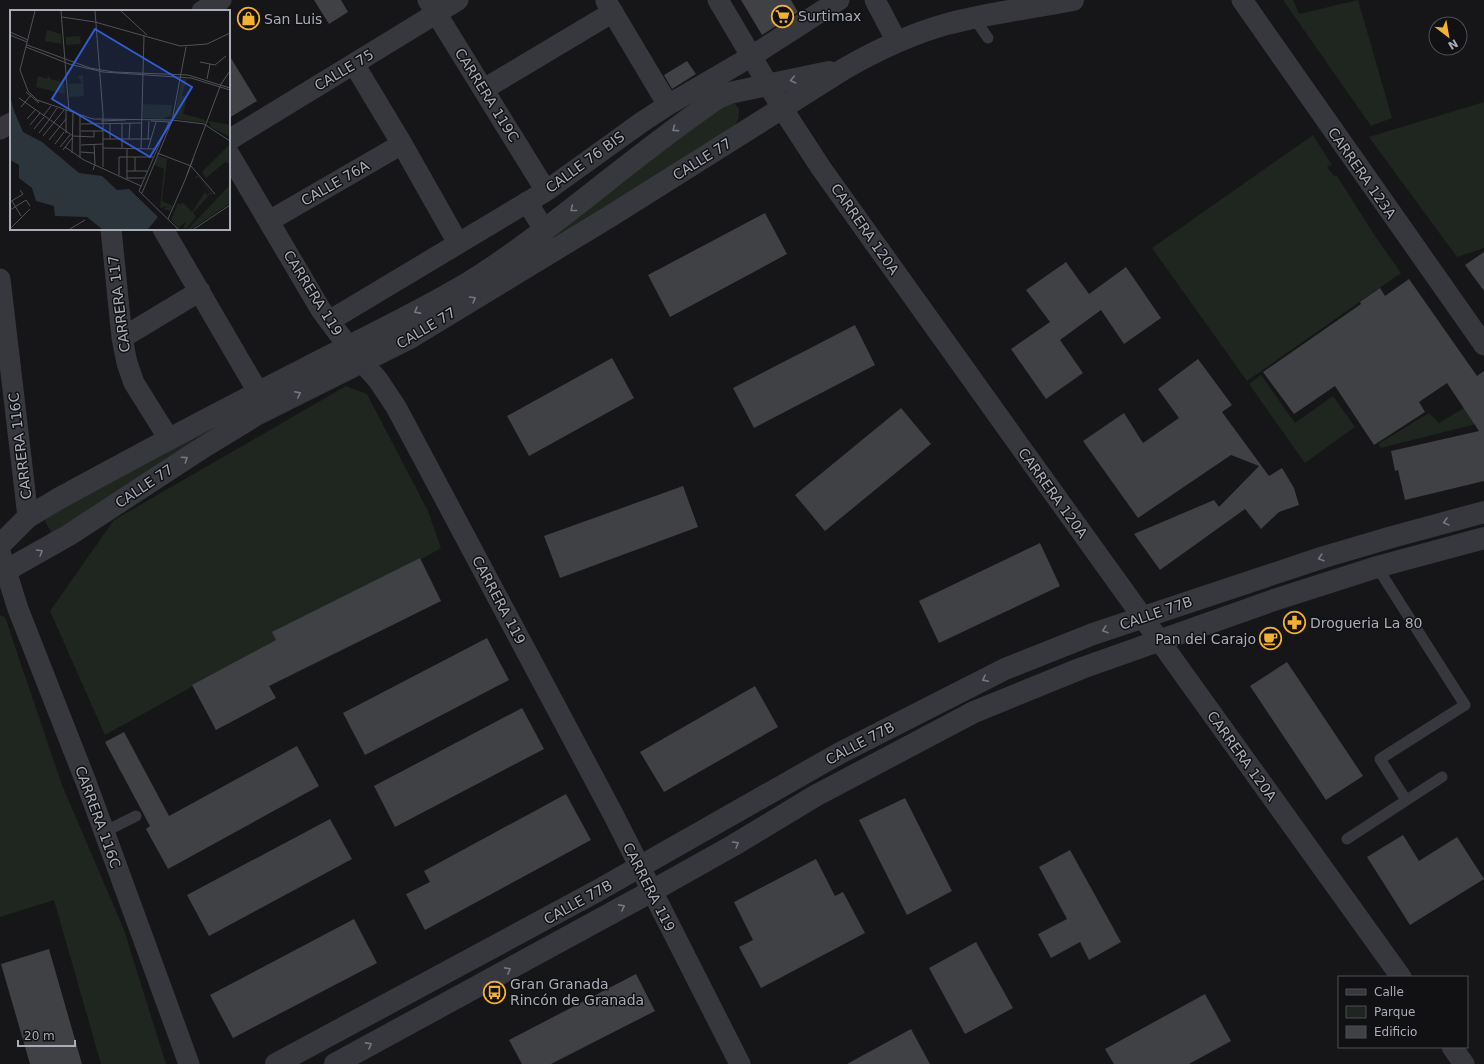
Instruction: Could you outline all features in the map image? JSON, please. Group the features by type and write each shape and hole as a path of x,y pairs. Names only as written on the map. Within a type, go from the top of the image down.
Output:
{"street":[{"path":"204,10 221,0"},
{"name":"CALLE 75","path":"230,139 354,64 432,7 458,0"},
{"name":"CARRERA 120A","path":"718,0 782,108 821,168 874,244 1400,976"},
{"name":"CALLE 76 BIS","path":"329,322 546,191 668,105 752,56 839,0"},
{"path":"875,0 897,42"},
{"name":"CARRERA 123A","path":"1242,0 1484,346"},
{"name":"CALLE 77","path":"2,566 75,531 256,414 408,339 609,218 844,68 876,51 946,24 1063,1"},
{"path":"484,88 609,6 668,105"},
{"name":"CARRERA 119C","path":"432,7 484,88 546,191"},
{"path":"354,64 402,144 458,243"},
{"name":"CALLE 77","path":"0,545 28,517 58,499 258,392 402,319 468,282 545,231 655,144 718,98 729,93 844,68"},
{"path":"642,122 655,144"},
{"path":"0,129 10,124"},
{"name":"CALLE 76A","path":"269,221 402,144"},
{"name":"CARRERA 119","path":"230,156 321,310 348,346 387,392 396,407 640,867 740,1064"},
{"path":"527,202 545,231"},
{"name":"CARRERA 117","path":"111,230 122,338 127,363 134,383 169,439"},
{"path":"163,230 200,291 258,392"},
{"name":"CARRERA 116C","path":"0,279 28,517"},
{"path":"122,338 200,291"},
{"name":"CALLE 77B","path":"276,1064 640,867 840,753 1005,669 1093,634 1324,557 1392,536 1484,512"},
{"name":"CALLE 77B","path":"335,1064 652,891 734,845 815,796 974,712 1038,685 1159,640 1274,600 1377,567 1484,538"},
{"name":"CARRERA 116C","path":"2,566 86,782 189,1064"},
{"path":"1453,1048 1464,1064"}],"lane":[{"path":"974,18 988,38"},
{"path":"1377,567 1465,705 1380,759 1406,800"},
{"path":"1347,839 1442,777"},
{"path":"104,832 136,816"}],"green space":[{"path":"1283,0 1293,0 1299,14 1358,0 1392,118 1371,126"},
{"path":"734,102 739,109 738,120 733,128 516,263 698,116"},
{"path":"1484,102 1484,248 1457,257 1369,137"},
{"path":"1313,135 1332,165 1327,167 1334,176 1337,176 1375,236 1401,273 1247,381 1152,248"},
{"path":"1261,375 1295,423 1333,396 1355,427 1305,463 1249,384"},
{"path":"346,386 367,394 428,511 441,548 105,735 50,611 114,520"},
{"path":"1469,405 1484,422 1381,448 1378,444 1429,413 1439,423"},
{"path":"249,410 192,441 52,534 43,517 70,499"},
{"path":"0,615 5,617 62,785 124,930 166,1064 101,1064 54,900 0,917"}],"building":[{"path":"314,0 341,0 348,12 329,24"},
{"path":"741,0 791,0 798,12 762,35"},
{"path":"230,57 257,101 230,117"},
{"path":"687,61 696,74 672,89 664,75"},
{"path":"765,213 787,254 670,317 648,275"},
{"path":"1484,252 1484,291 1465,265"},
{"path":"1066,262 1089,294 1126,267 1161,318 1124,344 1101,310 1060,340 1083,373 1046,399 1011,349 1050,322 1026,290"},
{"path":"1409,279 1477,376 1484,371 1484,481 1405,500 1398,470 1395,471 1391,451 1479,431 1447,383 1419,402 1425,412 1374,445 1335,386 1294,414 1263,372 1361,304 1360,302 1380,288 1385,296"},
{"path":"855,325 875,365 754,428 733,388"},
{"path":"612,358 634,398 529,456 507,416"},
{"path":"1198,359 1232,405 1222,412 1269,476 1282,468 1294,488 1299,505 1279,512 1261,529 1245,509 1160,570 1134,534 1214,500 1219,507 1259,466 1231,455 1138,518 1083,441 1124,413 1143,443 1179,418 1158,389"},
{"path":"901,408 931,444 825,531 795,495"},
{"path":"683,486 698,527 560,578 544,536"},
{"path":"1040,543 1060,586 939,643 919,601"},
{"path":"420,558 441,601 269,686 276,698 216,730 192,685 276,640 272,632"},
{"path":"487,638 509,680 365,755 343,713"},
{"path":"1287,662 1363,776 1326,800 1250,686"},
{"path":"755,686 778,727 664,792 640,752"},
{"path":"522,708 544,749 395,827 374,786"},
{"path":"124,732 169,816 297,746 319,786 168,869 146,829 150,826 105,742"},
{"path":"566,794 591,840 425,930 406,894 430,882 424,871"},
{"path":"905,798 952,891 907,915 859,820"},
{"path":"330,819 352,859 209,936 187,895"},
{"path":"1403,835 1419,861 1457,837 1484,879 1410,925 1367,857"},
{"path":"1070,850 1121,942 1089,960 1080,942 1051,958 1038,934 1067,919 1039,867"},
{"path":"816,859 835,896 843,892 865,933 761,988 739,947 753,940 734,902"},
{"path":"354,919 377,963 233,1038 210,995"},
{"path":"976,942 1013,1008 965,1034 929,968"},
{"path":"49,949 82,1064 30,1064 1,964"},
{"path":"636,974 655,1011 551,1064 522,1064 509,1040"},
{"path":"1205,994 1231,1041 1189,1064 1114,1064 1105,1049"},
{"path":"911,1029 930,1064 847,1064"}],"place":[{"name":"Surtimax","path":"782,16"},
{"name":"San Luis","path":"249,19"},
{"name":"Drogueria La 80","path":"1295,623"},
{"name":"Pan del Carajo","path":"1271,639"},
{"name":"Gran Granada Rincón de Granada","path":"494,992"}]}
